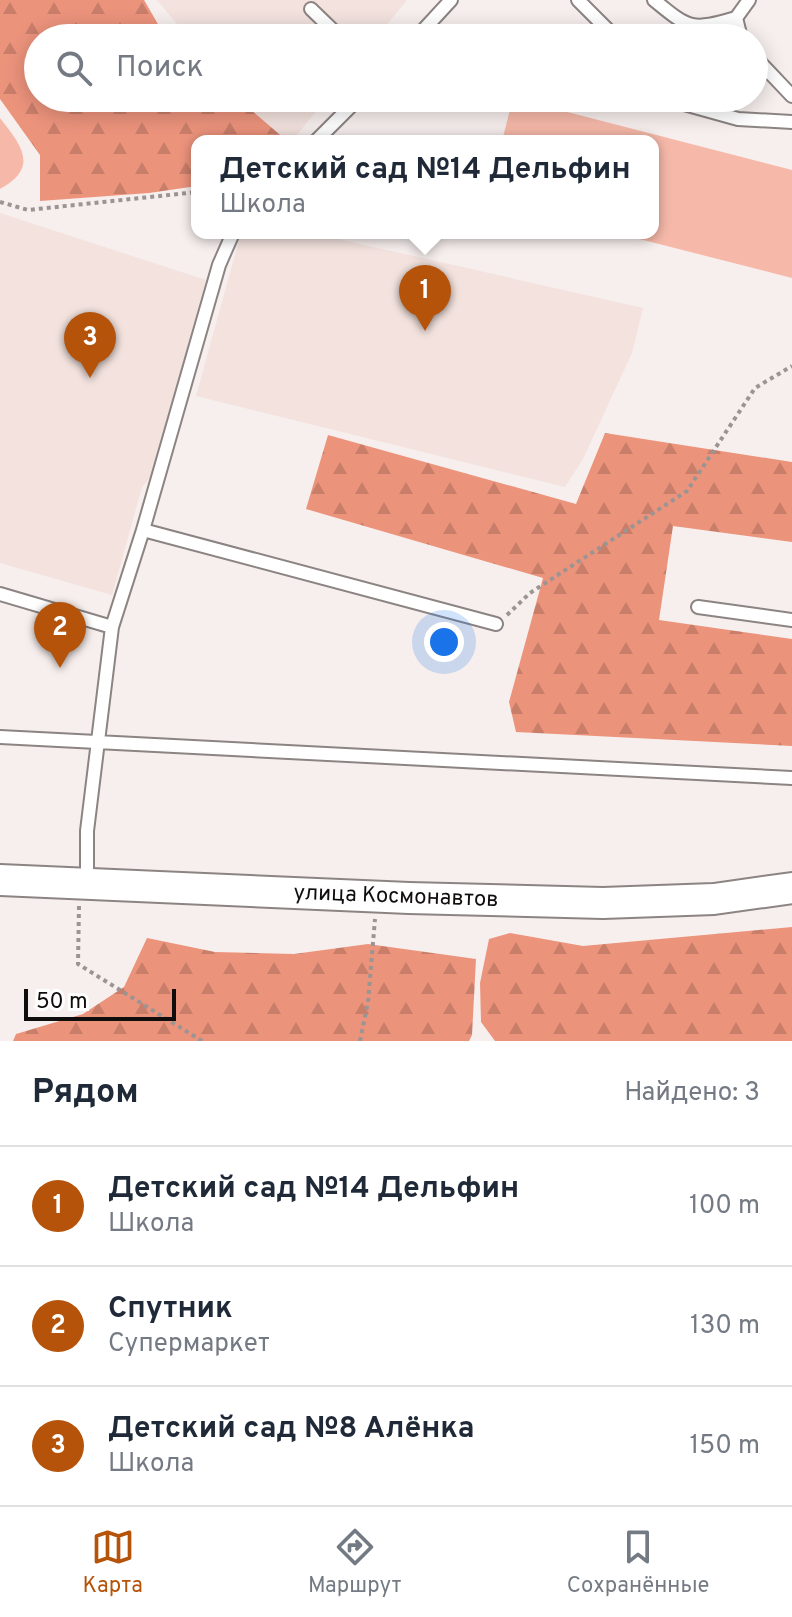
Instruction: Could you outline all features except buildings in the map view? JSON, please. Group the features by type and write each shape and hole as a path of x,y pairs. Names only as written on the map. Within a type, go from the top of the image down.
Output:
{"street":[{"name":"улица Космонавтов","path":"0,880 376,897 644,903 714,899 792,888"}],"lane":[{"path":"429,24 451,0"},
{"path":"578,0 602,24"},
{"path":"654,0 680,22 690,24"},
{"path":"715,24 736,18 749,0"},
{"path":"311,9 327,24"},
{"path":"736,18 738,24"},
{"path":"768,71 792,96"},
{"path":"322,135 345,112"},
{"path":"713,112 738,119 792,122"},
{"path":"87,885 87,831 112,627 219,265 230,239"},
{"path":"143,530 496,624"},
{"path":"0,594 112,627"},
{"path":"698,607 792,620"},
{"path":"0,737 792,778"}],"path":[{"path":"0,202 28,210 191,193"},
{"path":"496,624 530,593 687,491 755,388 792,366"},
{"path":"87,885 79,906 78,964 202,1041"},
{"path":"360,1041 368,1002 376,897"}],"shaded area":[{"path":"157,0 407,0 387,24 177,24"},
{"path":"251,112 316,112 297,135 270,135"},
{"path":"509,112 567,112 656,135 504,135"},
{"path":"0,118 20,147 23,164 12,181 0,189"},
{"path":"659,136 792,170 792,278 639,239 659,239"},
{"path":"0,213 206,280 152,476 142,487 112,595 0,563"},
{"path":"239,239 338,239 643,308 632,353 583,459 565,487 196,396"}],"green space":[{"path":"0,0 144,0 158,24 24,24 24,112 253,112 280,135 191,135 191,187 40,201 40,155 0,99"},
{"path":"605,433 792,462 792,542 673,526 659,620 792,639 792,746 516,732 509,702 543,578 306,509 328,435 576,504"},
{"path":"792,927 792,1041 495,1041 481,1022 480,983 489,939 510,933 583,946"},
{"path":"147,938 215,952 294,954 368,944 476,959 472,1035 469,1041 13,1041 16,1034 83,1014 124,987"}],"place":[{"name":"Детский сад №14 Дельфин","path":"425,331"},
{"name":"Детский сад №8 Алёнка","path":"90,378"},
{"name":"Спутник","path":"60,668"}]}
